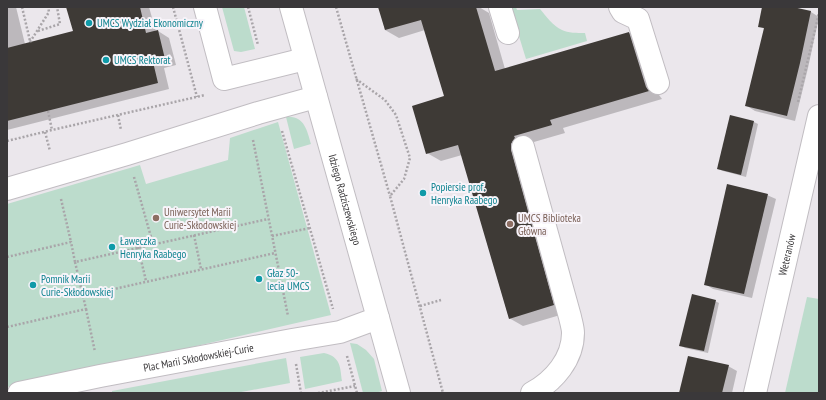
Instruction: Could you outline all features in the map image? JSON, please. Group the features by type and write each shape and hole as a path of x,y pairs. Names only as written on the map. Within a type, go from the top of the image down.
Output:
{"street":[{"path":"205,7 224,80 305,59"},
{"name":"Idziego Radziszewskiego","path":"291,7 399,393"},
{"path":"500,7 508,33"},
{"path":"620,7 623,12 638,19 658,83"},
{"path":"7,188 127,154 248,116 316,97"},
{"name":"Weteranów","path":"755,393 819,116"},
{"path":"523,147 573,333 572,344 567,360 559,372 543,388 532,393"},
{"name":"Plac Marii Skłodowskiej-Curie","path":"19,393 100,376 340,332 378,318"}],"path":[{"path":"22,7 30,42 49,12 48,7"},
{"path":"38,30 60,24 57,7"},
{"path":"173,7 196,97"},
{"path":"248,7 265,69"},
{"path":"336,7 390,196 443,393"},
{"path":"356,79 384,100 396,115 410,158 404,179 390,196"},
{"path":"7,141 211,94"},
{"path":"276,108 357,393"},
{"path":"48,111 52,130"},
{"path":"83,296 275,252 248,116"},
{"path":"44,132 50,153"},
{"path":"127,154 153,244"},
{"path":"75,262 268,219"},
{"path":"272,236 310,228"},
{"path":"194,235 201,269"},
{"path":"7,257 71,242 100,376"},
{"path":"138,247 146,281"},
{"path":"420,306 442,300"},
{"path":"7,327 86,309"},
{"path":"318,393 355,386"}],"green space":[{"path":"222,7 244,7 255,49 241,52 234,51"},
{"path":"510,7 516,7 517,10 540,9 562,30 585,33 587,41 526,59"},
{"path":"286,117 297,118 304,124 311,144 294,149"},
{"path":"278,122 331,315 101,368 7,387 7,204 140,165 146,184 228,160 230,138"},
{"path":"807,297 819,299 819,393 785,393"},
{"path":"350,343 357,344 366,350 374,359 382,391 375,393 363,393"},
{"path":"324,353 334,357 339,363 342,381 305,389 300,357"},
{"path":"286,358 290,383 236,393 112,393 112,391"}],"building":[{"path":"66,7 140,7 146,33 158,30 165,59 153,62 158,83 7,121 7,48 73,31"},
{"path":"378,7 476,7 495,71 629,32 646,87 649,91 550,120 552,125 514,136 515,138 511,144 511,150 554,305 509,319 458,145 426,154 412,106 444,96 421,20 385,30"},
{"path":"762,7 793,7 811,11 787,116 745,106 764,28 758,27"},
{"path":"730,115 754,121 741,175 717,169"},
{"path":"727,184 768,194 744,294 704,285"},
{"path":"692,294 716,300 704,351 679,346"},
{"path":"688,356 729,365 722,393 679,393"}],"place":[{"name":"UMCS Wydział Ekonomiczny","path":"89,23"},
{"name":"UMCS Rektorat","path":"106,60"},
{"name":"Popiersie prof. Henryka Raabego","path":"423,193"},
{"name":"Uniwersytet Marii Curie-Skłodowskiej","path":"156,218"},
{"name":"UMCS Biblioteka Główna","path":"510,224"},
{"name":"Ławeczka Henryka Raabego","path":"112,247"},
{"name":"Głaz 50- lecia UMCS","path":"259,279"},
{"name":"Pomnik Marii Curie-Skłodowskiej","path":"33,285"}]}
